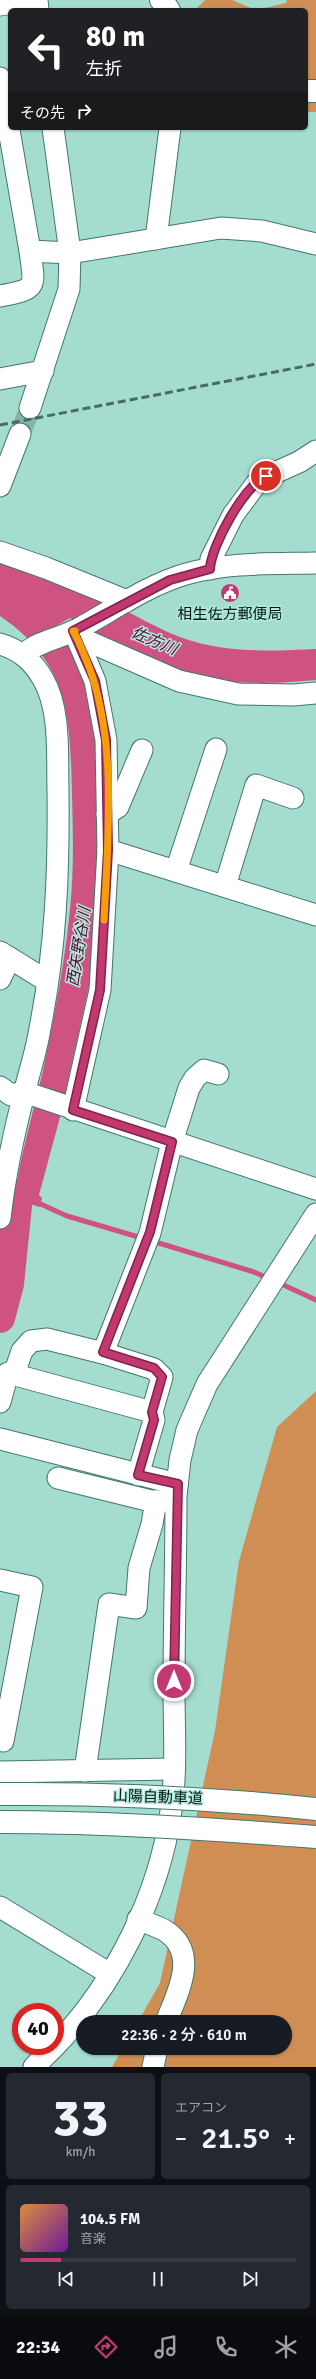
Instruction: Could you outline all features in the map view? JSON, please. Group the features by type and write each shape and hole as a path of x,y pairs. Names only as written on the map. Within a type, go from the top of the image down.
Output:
{"highway":[{"path":"161,0 167,8"},
{"name":"山陽自動車道","path":"0,1794 69,1793 220,1799 316,1809"},
{"name":"山陽自動車道","path":"0,1822 67,1822 202,1828 316,1837"}],"street":[{"path":"0,78 8,124"},
{"path":"0,296 26,291 30,287 33,274 9,130"},
{"path":"30,408 68,289 70,253 53,130"},
{"path":"156,239 170,130"},
{"path":"30,251 70,253 220,228 262,231 316,244"},
{"path":"0,379 43,371"},
{"path":"0,486 20,434"},
{"path":"210,569 211,559 233,515 254,484 259,480 299,462 316,451"},
{"path":"0,552 46,568 126,602"},
{"path":"0,644 27,651 74,633 126,602 170,580 210,569 247,565 316,563"},
{"path":"74,633 178,681 238,694 294,695 316,692"},
{"path":"73,1110 100,990 108,850 106,740 95,681 74,633"},
{"path":"0,1218 5,1176 40,1029 56,919 58,758 54,718 49,695 43,680 27,651"},
{"path":"176,871 216,749"},
{"path":"107,814 118,807 142,750"},
{"path":"225,886 256,785 293,798"},
{"path":"108,850 316,915"},
{"path":"0,979 5,955 47,981"},
{"path":"107,1345 147,1239 172,1142 189,1088 195,1078 204,1070 218,1074"},
{"path":"0,1087 11,1095 24,1092 73,1110 316,1189"},
{"path":"64,2036 87,2009 110,1974 138,1919 165,1844 172,1810 173,1769 170,1495 183,1444 197,1405 216,1368 316,1214"},
{"path":"14,1374 22,1351 31,1341 47,1339 107,1345 154,1368 162,1377 152,1412 154,1420 138,1475"},
{"path":"0,1402 8,1373 152,1412"},
{"path":"0,1439 138,1475 170,1495"},
{"path":"58,1478 170,1495"},
{"path":"85,1770 110,1604 136,1608 139,1568 152,1524 170,1495"},
{"path":"0,1580 32,1587 4,1709 3,1740"},
{"path":"0,1772 173,1769"},
{"path":"0,1907 110,1974"},
{"path":"138,1919 164,1930 178,1943 185,1964 179,1990 169,2015"},
{"path":"34,2067 46,2055"},
{"path":"153,2067 156,2055"}],"shaded area":[{"path":"205,0 232,0 251,8 197,8"},
{"path":"287,0 316,0 316,112 308,112 308,8 265,8 286,3"},
{"path":"316,1391 316,2067 112,2067 119,2055 292,2055 292,2015 142,2015 160,1983 215,1731 239,1561 277,1427"}],"water":[{"name":"佐方川","path":"0,559 91,595 169,633 192,641 222,648 269,651 316,649 316,680 278,683 225,681 194,674 157,662 104,637 70,618 56,626 73,646 85,674 99,758 100,851 95,944 90,982 59,1121 39,1195 42,1198 40,1207 30,1204 22,1208 19,1236 10,1237 18,1174 43,1070 62,970 70,909 73,823 70,740 62,694 53,673 40,653 23,634 0,616"}],"waterway":[{"name":"西矢野谷川","path":"0,1318 9,1284 18,1196"},
{"path":"34,1201 67,1216 142,1238"},
{"path":"152,1241 254,1272 270,1279"},
{"path":"277,1282 316,1300"}],"tunnel":[{"path":"20,434 30,408"}],"railway":[{"path":"0,425 316,364"}],"slow traffic":[{"path":"75,631 73,631 95,681 106,740 108,850 104,920"}],"place":[{"name":"相生佐方郵便局","path":"230,593"}],"route":[{"path":"174,1681 174,1559 176,1496 178,1484 138,1475 154,1420 152,1412 162,1377 154,1368 103,1352 150,1232 172,1142 73,1110 100,990 108,850 106,740 95,681 73,631 150,589 186,574 210,569 211,559 233,515 246,494 259,480 266,476"}]}
